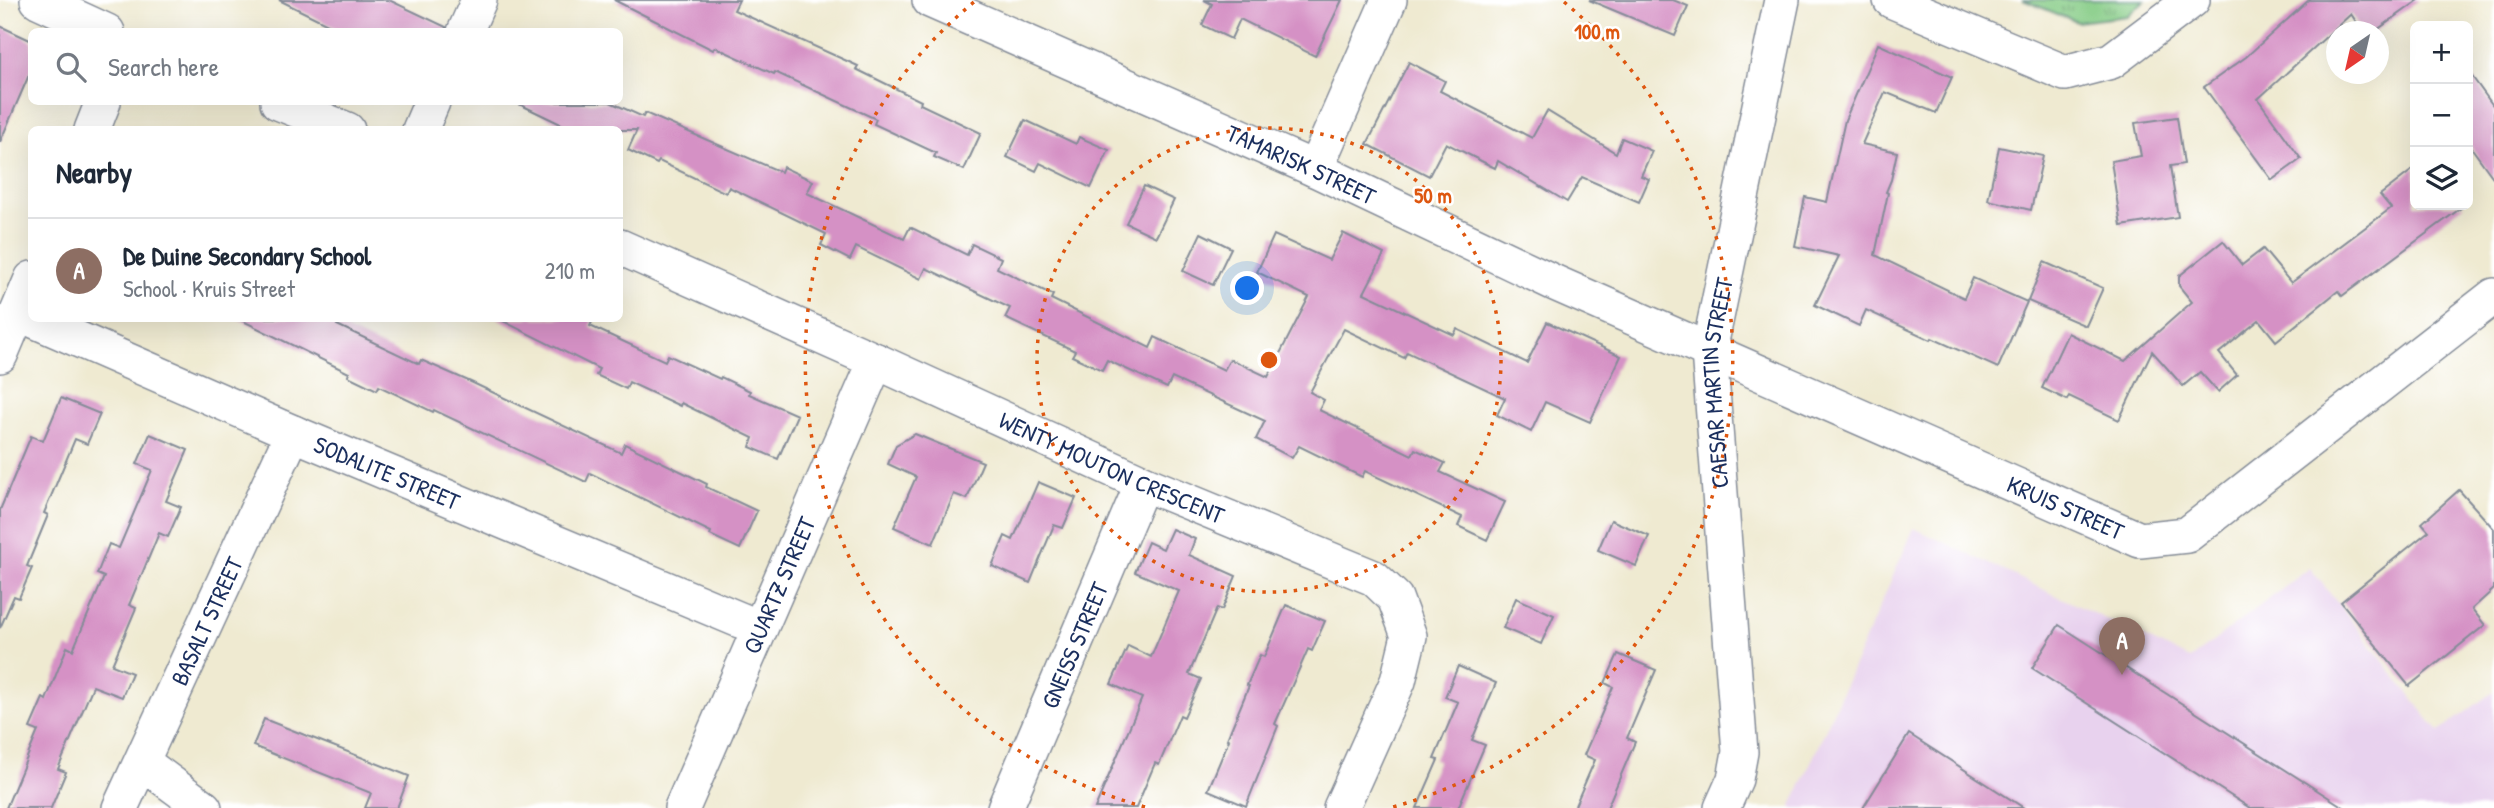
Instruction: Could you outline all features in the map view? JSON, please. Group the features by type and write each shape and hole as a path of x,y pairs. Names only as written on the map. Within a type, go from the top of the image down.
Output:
{"street":[{"path":"38,0 98,28"},
{"path":"467,28 479,0"},
{"name":"TAMARISK STREET","path":"930,0 1315,169 1555,283 1709,351"},
{"path":"1315,169 1389,0"},
{"name":"CAESAR MARTIN STREET","path":"1722,808 1735,779 1740,752 1709,351 1782,0"},
{"path":"1891,0 2065,73 2111,61 2192,0"},
{"path":"94,126 102,105"},
{"path":"285,105 337,126"},
{"path":"422,126 431,105"},
{"name":"WENTY MOUTON CRESCENT","path":"623,248 1143,483 1374,578 1395,598 1409,636 1398,681 1341,808"},
{"path":"0,355 28,289"},
{"name":"KRUIS STREET","path":"1709,351 2140,540 2187,535 2494,296"},
{"name":"SODALITE STREET","path":"18,313 28,317"},
{"name":"SODALITE STREET","path":"39,322 293,433 759,628"},
{"name":"QUARTZ STREET","path":"682,808 876,361"},
{"name":"BASALT STREET","path":"120,808 293,433"},
{"name":"GNEISS STREET","path":"1005,808 1143,483"},
{"path":"142,762 204,808"}],"shaded area":[{"path":"1914,528 2190,659 2310,568 2439,732 2494,691 2494,808 1791,808"}],"green space":[{"path":"2023,0 2145,0 2127,16 2077,22"}],"building":[{"path":"279,0 389,0 446,27 446,28 336,28"},
{"path":"614,0 739,0 734,10 858,66 856,69 921,101 920,104 981,133 964,170 934,157 936,153 874,124 876,119 775,72 774,74 715,47 713,50"},
{"path":"1204,0 1342,0 1315,56 1240,19 1231,39 1202,25 1212,4"},
{"path":"1589,0 1673,0 1688,6 1675,36"},
{"path":"2309,0 2419,0 2389,21 2356,21 2351,14 2343,21 2326,21 2326,37 2258,99 2301,159 2272,180 2204,87 2246,57"},
{"path":"0,26 28,39 28,77 0,142"},
{"path":"1878,44 1952,77 1936,113 1885,92 1862,144 1897,152 1886,192 1888,193 1875,255 1964,298 1973,278 2027,302 1998,368 1866,310 1859,326 1815,305 1839,256 1795,246 1805,197 1827,202 1845,120"},
{"path":"1409,62 1445,81 1440,91 1532,138 1547,111 1616,153 1622,138 1652,151 1641,176 1649,179 1639,202 1582,177 1567,202 1498,161 1495,168 1446,143 1429,176 1367,144"},
{"path":"2473,78 2494,107 2494,179 2473,150"},
{"path":"521,105 617,105 643,117 645,113 781,172 783,167 813,181 807,193 904,239 910,227 967,255 972,244 1001,258 997,268 1053,295 1051,299 1150,348 1155,337 1224,370 1230,359 1268,377 1309,297 1257,272 1274,235 1329,260 1343,233 1384,254 1364,293 1454,335 1457,329 1527,363 1547,322 1621,356 1590,422 1545,402 1531,432 1497,415 1505,398 1407,352 1404,358 1344,329 1310,392 1324,400 1319,410 1412,455 1415,449 1445,463 1440,472 1505,502 1487,540 1458,526 1462,517 1365,471 1362,477 1299,446 1292,458 1256,439 1265,421 1172,378 1167,388 1107,360 1102,370 1072,356 1075,351 1005,318 1010,308 926,268 921,279 856,247 850,260 821,245 826,234 729,187 726,193 659,161 657,164 628,150 637,130 623,130 623,126 565,126"},
{"path":"2177,117 2184,164 2170,166 2178,217 2121,226 2111,161 2141,156 2135,123"},
{"path":"1025,120 1076,144 1079,137 1109,150 1091,188 1040,163 1036,171 1007,157"},
{"path":"1999,147 2043,156 2031,210 1988,200"},
{"path":"2410,172 2410,210 2458,210 2342,296 2338,291 2276,341 2259,320 2219,353 2237,375 2218,392 2200,372 2183,386 2152,351 2119,420 2069,396 2067,400 2042,388 2068,333 2125,361 2192,302 2179,286 2179,276 2223,241 2242,265 2263,249 2291,283 2391,208 2380,195"},
{"path":"1144,186 1174,200 1156,237 1126,223"},
{"path":"1201,233 1231,248 1213,285 1183,271"},
{"path":"2044,262 2103,288 2086,326 2028,301"},
{"path":"245,322 338,322 337,325 419,364 421,360 621,453 625,444 757,511 740,549 590,473 586,482 434,410 433,412 379,386 377,390 348,376 349,373"},
{"path":"505,322 592,322 590,326 665,361 668,355 720,379 721,377 750,391 749,394 797,415 778,459 750,447 753,438 681,403 680,406 629,382 626,389 596,375 599,369"},
{"path":"61,398 100,414 87,444 75,439 44,513 48,515 27,566 32,568 19,598 14,596 0,628 0,510 31,436 43,441"},
{"path":"150,434 188,450 166,501 181,507 168,537 159,533 129,605 136,608 112,665 132,673 122,697 93,686 58,769 66,772 51,808 6,808 38,731 30,728 43,698 46,700 67,647 73,650 104,577 97,574 109,544 119,548 152,470 137,464"},
{"path":"915,434 983,462 967,499 954,494 933,544 894,527 916,477 888,464 896,445"},
{"path":"1038,482 1076,498 1063,528 1054,525 1030,583 992,566 1005,536 1013,540"},
{"path":"2459,490 2494,529 2494,589 2472,609 2485,625 2409,686 2341,602 2429,531 2422,523"},
{"path":"1611,520 1649,536 1636,566 1598,550"},
{"path":"1172,529 1195,539 1189,555 1236,576 1222,610 1217,608 1189,674 1201,679 1184,717 1180,715 1159,765 1155,763 1136,808 1095,808 1142,698 1111,684 1128,646 1151,657 1179,591 1135,572 1148,542 1163,549"},
{"path":"1516,598 1554,615 1541,644 1503,628"},
{"path":"1286,605 1325,621 1312,651 1308,649 1275,724 1278,726 1246,806 1208,790 1229,740 1227,739 1249,686 1247,685 1260,655 1264,657"},
{"path":"2059,625 2345,808 2250,808 2032,668"},
{"path":"1618,654 1656,670 1627,738 1635,742 1607,808 1574,808 1595,760 1584,755 1613,687 1605,683"},
{"path":"1458,666 1496,683 1472,740 1485,745 1458,808 1417,808 1438,760 1434,759 1458,702 1445,697"},
{"path":"264,719 409,776 397,808 365,808 371,793 253,746"},
{"path":"1909,734 2024,808 1863,808"}],"place":[{"name":"De Duine Secondary School","path":"2122,675"}]}
